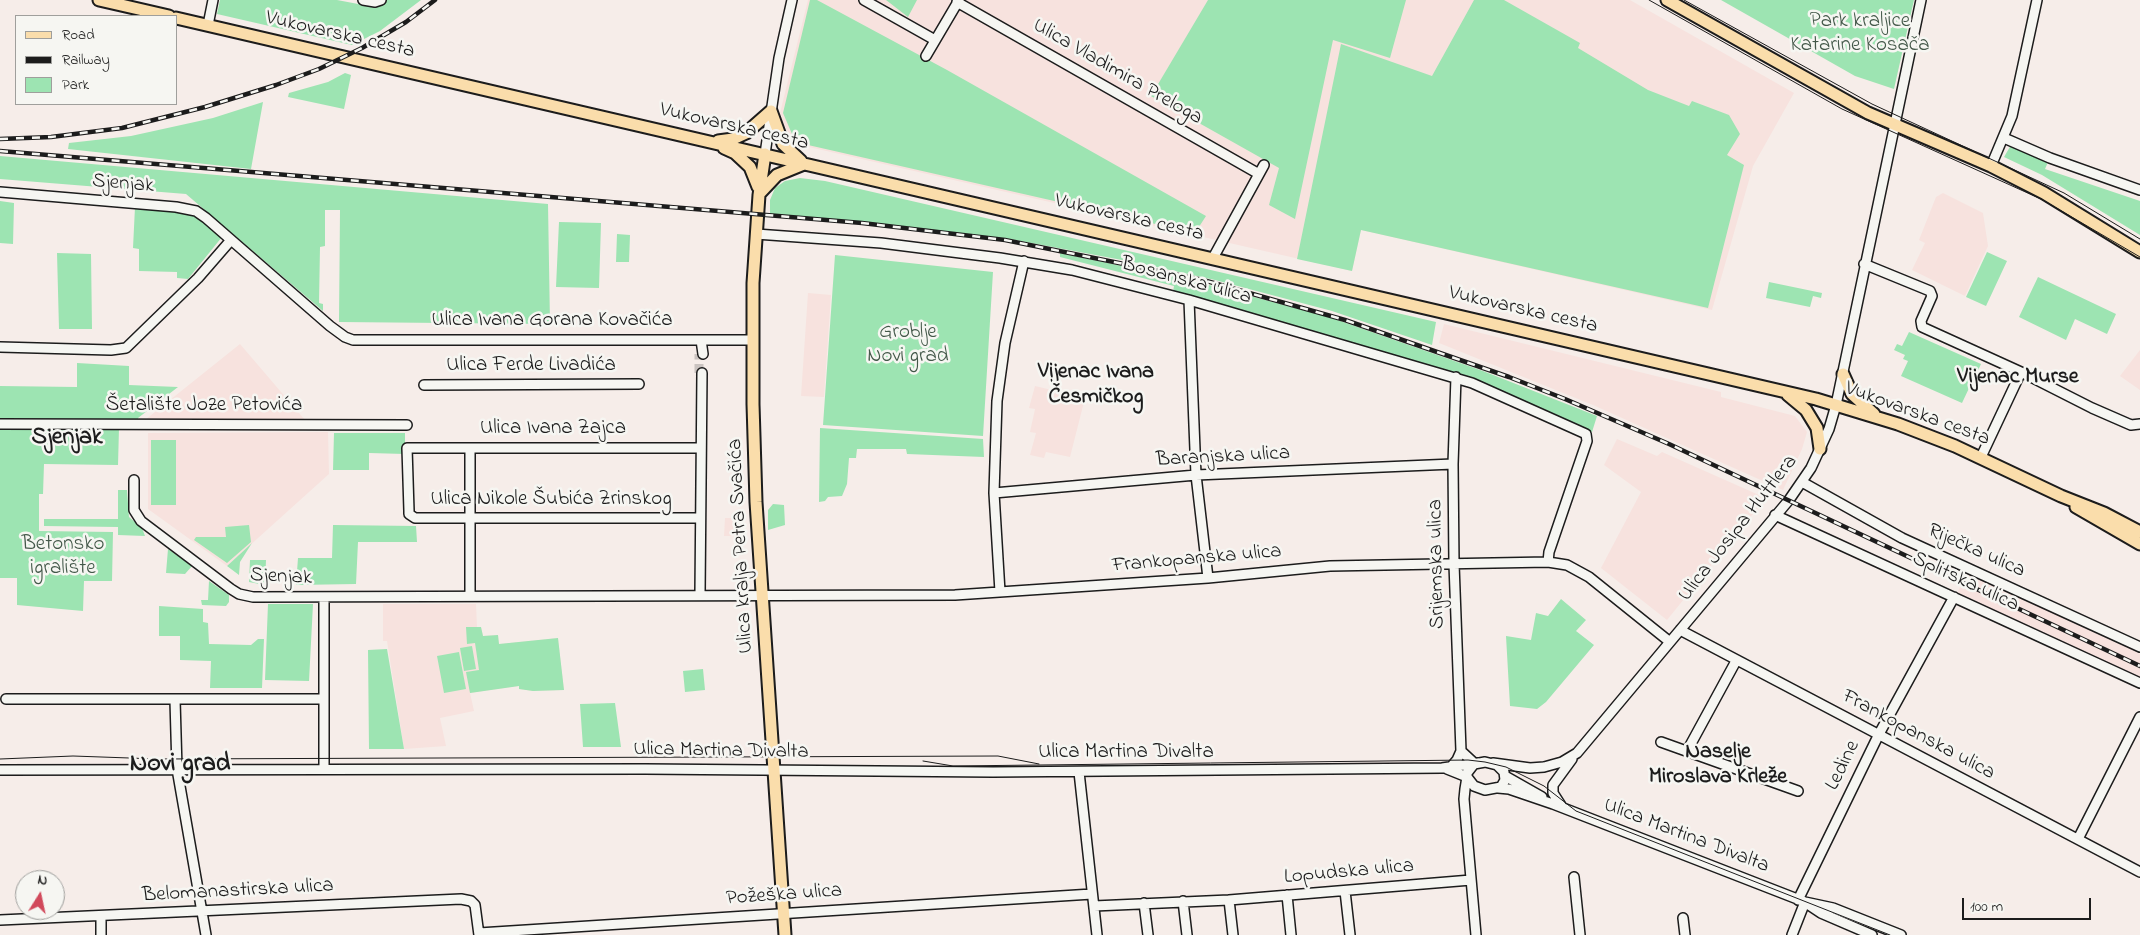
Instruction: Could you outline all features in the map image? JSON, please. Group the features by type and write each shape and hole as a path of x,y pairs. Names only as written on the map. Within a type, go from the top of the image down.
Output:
{"main road":[{"path":"99,0 165,15"},
{"path":"1667,0 1868,113 1991,166 2054,198 2140,252"},
{"name":"Vukovarska cesta","path":"178,18 1836,404 1877,417 1981,457 2060,496 2104,513 2140,532"},
{"path":"709,141 727,140 746,133 771,111 783,144 806,164 777,175 759,195"},
{"path":"709,141 743,160 754,175 759,195"},
{"name":"Ulica kralja Petra Svačića","path":"765,154 756,234 752,340 756,502 785,935"},
{"path":"1843,374 1852,394 1877,417"},
{"path":"1777,390 1798,402 1806,410 1820,432 1820,448"},
{"name":"Vukovarska cesta","path":"2060,496 2102,523 2140,544"}],"street":[{"path":"208,25 213,0"},
{"path":"363,0 375,2 381,0"},
{"path":"765,154 778,58 792,0"},
{"path":"864,0 935,40"},
{"path":"1894,124 1921,0"},
{"path":"1991,166 2012,116 2037,0"},
{"path":"926,56 958,1"},
{"name":"Ulica Vladimira Preloga","path":"958,1 1259,174"},
{"name":"Ulica Josipa Huttlera","path":"1493,763 1530,768 1556,765 1577,753 1802,482 1820,448 1836,404 1894,124"},
{"path":"2004,138 2050,158 2140,190"},
{"path":"1213,258 1264,165"},
{"name":"Sjenjak","path":"0,192 188,209 200,214 330,326 345,337 353,340"},
{"name":"Bosanska ulica","path":"756,234 881,243 1024,261 1072,270 1189,300 1456,377 1581,431 1587,437 1549,552 1548,562"},
{"path":"0,347 110,350 126,348 198,278 232,240"},
{"path":"1000,592 994,493 998,387 1009,322 1024,261"},
{"path":"1864,264 1932,294 1921,321 1922,327 2021,372 2092,408 2131,425 2140,424"},
{"path":"1189,300 1196,475 1208,578"},
{"name":"Ulica Ivana Gorana Kovačića","path":"353,340 752,340"},
{"path":"701,340 701,353"},
{"path":"1981,457 2021,372"},
{"path":"700,594 701,375"},
{"name":"Srijemska ulica","path":"1456,377 1454,564 1461,750"},
{"name":"Ulica Ferde Livadića","path":"424,385 639,384"},
{"name":"Šetalište Joze Petovića","path":"0,424 407,425"},
{"name":"Ulica Ivana Zajca","path":"407,448 700,448"},
{"name":"Ulica Nikole Šubića Zrinskog","path":"407,448 409,514 415,518 700,518"},
{"path":"470,448 470,596"},
{"name":"Baranjska ulica","path":"994,493 1196,475 1454,464"},
{"name":"Sjenjak","path":"134,480 134,510 136,516 235,592 253,597 324,597 324,769"},
{"name":"Riječka ulica","path":"1802,482 1902,538 2140,647"},
{"name":"Splitska ulica","path":"1775,515 2140,683"},
{"name":"Frankopanska ulica","path":"324,597 955,594 1208,578 1330,566 1548,562 1567,565 1589,577 1670,642"},
{"name":"Ledine","path":"1792,935 1802,901 1879,734 1954,597"},
{"name":"Frankopanska ulica","path":"1680,630 2140,872"},
{"path":"1688,751 1736,661"},
{"path":"6,699 324,699"},
{"path":"175,700 177,770 206,935"},
{"path":"2078,839 2140,717"},
{"path":"1661,742 1798,791"},
{"path":"1447,768 1457,760 1461,750 1476,763 1493,763 1502,768 1505,778 1498,788 1482,790 1472,795 1466,811"},
{"path":"1557,806 1553,785 1577,753"},
{"path":"1476,763 1468,770 1466,811 1476,935"},
{"name":"Ulica Martina Divalta","path":"0,770 324,769 1080,772 1447,768 1476,763"},
{"name":"Ulica Martina Divalta","path":"1447,768 1467,777"},
{"name":"Ulica Josipa Huttlera","path":"1505,778 1530,768"},
{"path":"1080,772 1097,935"},
{"path":"1467,777 1474,786 1482,790"},
{"name":"Ulica Martina Divalta","path":"1505,778 1557,806"},
{"name":"Ulica Martina Divalta","path":"1498,788 1509,789 1557,806 1802,901 1833,908 1901,935"},
{"path":"1574,877 1580,935"},
{"name":"Lopudska ulica","path":"1094,906 1229,900 1471,880"},
{"path":"1345,891 1350,935"},
{"name":"Požeška ulica","path":"475,905 479,934 1092,894"},
{"path":"1287,895 1291,935"},
{"name":"Belomanastirska ulica","path":"0,920 462,900 471,901 475,905"},
{"path":"1229,900 1234,935"},
{"path":"1183,901 1187,935"},
{"name":"Ulica Martina Divalta","path":"1802,901 1821,913 1872,935"},
{"path":"1144,903 1148,935"},
{"path":"101,916 101,935"},
{"path":"1683,918 1685,935"}],"shaded area":[{"path":"808,0 1630,0 1794,93 1753,166 1712,310 1361,230 1352,271 809,147 793,140 779,117"},
{"path":"1943,193 1983,213 1988,246 1965,296 1912,270 1925,243 1919,240 1936,197"},
{"path":"808,293 831,295 824,397 801,396"},
{"path":"1444,324 1721,392 1721,397 1795,416 1807,432 1802,449 1783,490 1593,405 1439,343"},
{"path":"240,344 305,420 145,420"},
{"path":"2140,350 2140,390 2120,376"},
{"path":"1035,386 1085,398 1070,457 1046,452 1044,458 1030,455 1036,433 1030,432 1035,409 1029,408"},
{"path":"328,432 329,474 227,566 148,509 148,433"},
{"path":"1617,439 1657,456 1662,452 1768,499 1752,515 1667,620 1601,568 1641,492 1604,465"},
{"path":"725,518 742,518 742,536 724,536"},
{"path":"1968,572 2140,651 2140,680 1957,593"},
{"path":"383,604 476,604 477,627 481,627 483,636 498,635 499,644 558,638 564,690 533,691 519,689 519,686 470,693 474,711 440,718 446,746 404,749 387,641 383,641"}],"green space":[{"path":"220,0 337,0 374,7 385,0 421,0 380,31 352,45 217,14"},
{"path":"810,0 817,0 947,70 1206,216 1195,233 808,145 792,134 783,113"},
{"path":"886,0 917,0 908,17"},
{"path":"1208,0 1406,0 1390,58 1333,40 1295,219 1269,205 1279,168 1151,96"},
{"path":"1474,0 1504,0 1580,43 1578,48 1648,90 1689,106 1692,101 1729,115 1740,134 1727,155 1744,165 1708,308 1361,230 1352,271 1297,259 1341,44 1432,76"},
{"name":"Park kraljice Katarine Kosača","path":"1721,0 1914,0 1894,89 1855,76"},
{"path":"345,73 351,75 344,109 288,97 289,93 328,82"},
{"path":"263,102 251,169 68,149 69,143 131,136 213,118"},
{"path":"2011,145 2048,162 2045,169 2140,201 2140,235 2042,175 2004,157"},
{"path":"0,156 548,204 550,324 339,322 340,210 325,210 325,246 320,247 319,303 323,304 323,311 186,194 0,179"},
{"path":"800,178 825,181 1436,322 1432,345 1332,311 1215,280 1138,263 1010,239 770,214 770,200 775,188 785,181"},
{"path":"0,201 14,203 13,244 0,243"},
{"path":"135,207 176,211 199,216 222,237 188,279 177,278 177,272 139,271 139,249 133,248"},
{"path":"559,222 601,223 599,288 556,287"},
{"path":"617,234 630,235 629,262 616,262"},
{"path":"1987,252 2007,261 1986,306 1966,297"},
{"path":"57,253 91,254 92,329 59,329"},
{"path":"1060,253 1194,281 1329,317 1483,371 1597,416 1592,432 1479,382 1440,368 1173,292 1174,286 1060,257"},
{"name":"Groblje Novi grad","path":"835,255 993,272 983,436 823,425"},
{"path":"2038,277 2116,314 2107,334 2075,319 2066,340 2019,317"},
{"path":"1769,282 1822,293 1821,298 1813,296 1810,307 1766,298"},
{"path":"1909,332 1981,364 1974,379 1976,381 1974,385 1971,384 1962,403 1901,376 1908,361 1903,359 1905,355 1894,350 1897,344 1902,346"},
{"path":"77,363 129,366 129,385 178,387 138,418 138,424 0,422 0,386 77,387"},
{"name":"Betonsko igralište","path":"0,426 119,428 118,465 44,464 43,494 39,494 39,531 113,532 112,581 84,581 83,611 17,605 17,578 0,578"},
{"path":"820,428 983,439 984,457 907,454 906,449 857,449 856,458 849,458 847,484 842,496 828,497 825,501 819,502"},
{"path":"334,433 405,433 405,454 369,453 369,470 333,470"},
{"path":"151,440 176,440 176,505 151,505"},
{"path":"118,490 127,490 129,517 142,528 145,536 118,535 118,527 44,526 44,519 118,519"},
{"path":"773,504 784,505 785,525 768,530 768,510"},
{"path":"249,525 251,542 227,563 194,540 196,537 226,537 225,527"},
{"path":"333,525 416,526 417,542 358,542 356,584 296,585 298,558 332,558"},
{"path":"252,543 240,562 239,575 227,566"},
{"path":"168,549 192,566 185,574 166,573"},
{"path":"250,560 266,560 265,585 249,582"},
{"path":"209,581 229,595 229,602 226,606 202,605 201,600 208,600"},
{"path":"1561,599 1586,620 1576,631 1594,645 1546,702 1537,709 1510,706 1506,636 1531,640 1536,613 1548,616"},
{"path":"268,604 313,604 309,681 265,680"},
{"path":"159,606 203,609 203,622 208,623 209,644 251,645 258,639 264,639 262,688 210,688 211,661 180,660 180,636 159,636"},
{"path":"466,627 481,627 483,636 498,635 499,644 558,638 564,690 533,691 519,689 519,686 470,693 466,672 479,670 475,643 467,644"},
{"path":"472,646 476,669 464,671 460,648"},
{"path":"387,649 404,749 369,749 368,650"},
{"path":"459,652 466,689 444,693 437,656"},
{"path":"703,669 705,690 685,692 683,671"},
{"path":"615,703 621,747 583,747 580,704"}],"tunnel":[{"path":"699,354 699,373"}],"tram line":[{"path":"1649,0 1842,109 2041,199 2140,257"},
{"path":"1684,0 1872,104 2064,193 2140,239"},
{"path":"0,759 73,756 158,759 998,756 1039,764"},
{"path":"923,761 953,766 1468,760 1485,762 1506,767 1544,786 1576,811 1890,935"}],"railway":[{"path":"0,139 51,137 122,128 205,107 276,85 319,69 362,48 406,22 435,0"},
{"path":"0,151 862,223 1005,240 1203,280 1345,320 1509,377 1565,399 1669,444 2140,666"}],"district":[{"name":"Vijenac Murse","path":"2018,378"},
{"name":"Vijenac Ivana Česmičkog","path":"1096,386"},
{"name":"Sjenjak","path":"67,439"},
{"name":"Novi grad","path":"180,766"},
{"name":"Naselje Miroslava Krleže","path":"1718,766"}]}
